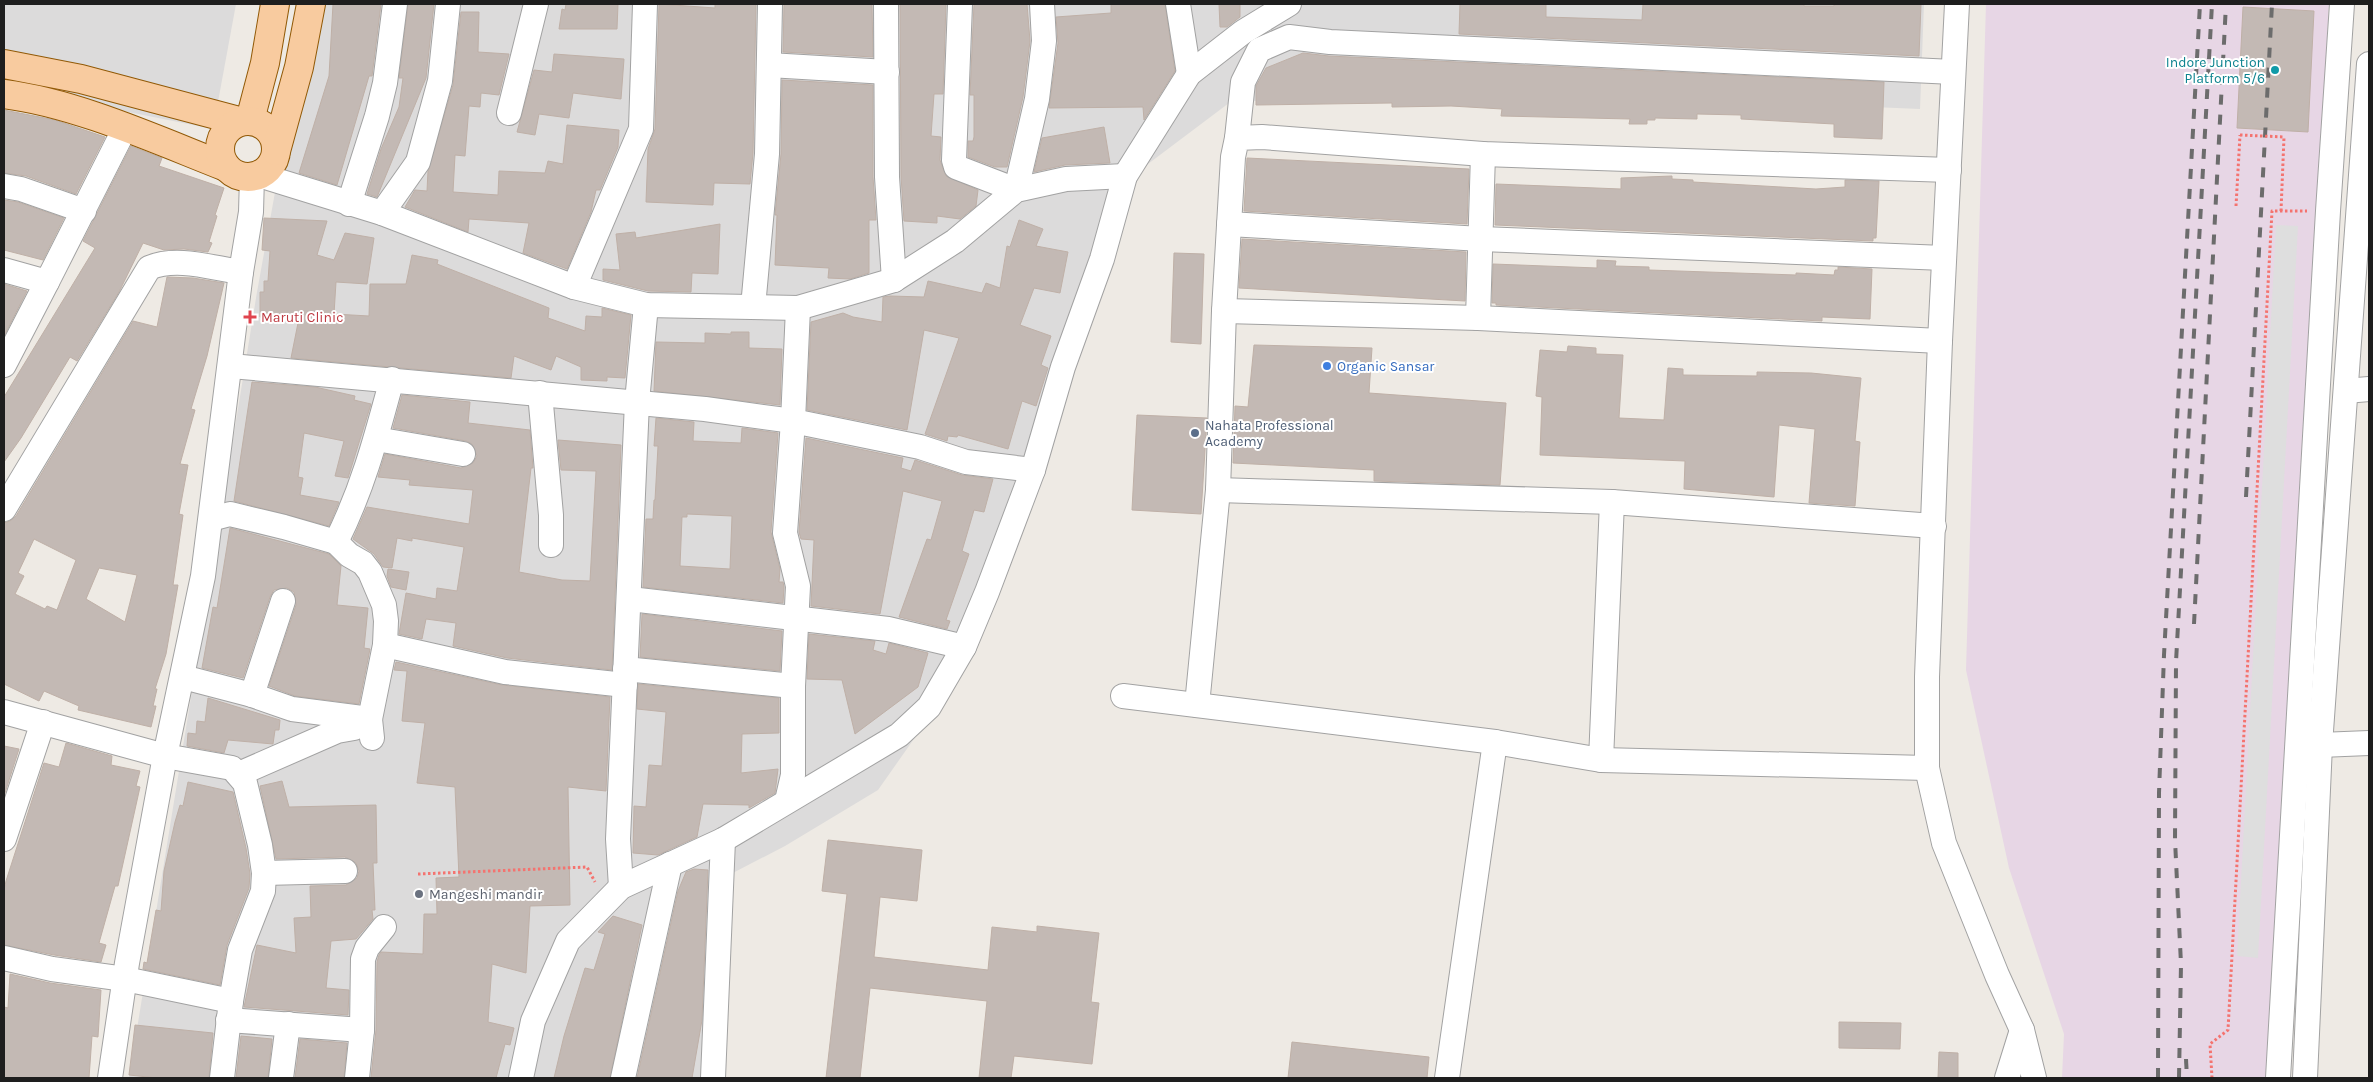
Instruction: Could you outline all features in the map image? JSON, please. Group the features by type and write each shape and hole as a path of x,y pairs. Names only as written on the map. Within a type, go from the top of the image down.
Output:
{"main road":[{"path":"226,167 221,159 220,140 224,132 244,121 265,63 275,4"},
{"path":"4,94 30,98 125,128 226,167 238,175 255,176 271,165 276,151 299,67 311,4"},
{"path":"4,64 81,79 244,121 258,122 272,133 276,151"}],"street":[{"path":"349,204 377,116 385,83 395,4"},
{"path":"382,213 418,162 440,81 448,4"},
{"path":"509,113 536,4"},
{"path":"574,286 641,130 645,4"},
{"path":"752,307 768,154 770,4"},
{"path":"886,4 887,176 894,280"},
{"path":"960,4 954,160 956,167 1016,190"},
{"path":"1016,190 1037,99 1044,41 1042,4"},
{"path":"1178,4 1189,74"},
{"path":"521,1078 533,1021 568,941 613,895 670,864 723,840 899,735 929,707 964,647 1033,470 1063,368 1102,258 1125,176 1189,74 1255,14 1289,4"},
{"path":"1957,4 1940,341 1927,677 1927,768 1944,842 1997,975 2022,1030 2034,1078"},
{"path":"2305,1078 2309,743 2328,211 2342,4"},
{"path":"1197,705 1218,490 1224,311 1233,158 1243,82 1260,50 1289,37 1330,42 1953,72"},
{"path":"2278,1078 2309,743 2346,390 2360,311 2369,64"},
{"path":"769,65 887,72"},
{"path":"4,364 125,128"},
{"path":"1237,138 1262,137 1483,154 1949,170"},
{"path":"1478,318 1483,154"},
{"path":"110,1078 125,979 165,756 203,576 231,366 241,272 255,176 382,213 574,286 646,305 798,308 894,280 955,241 1016,190 1066,178 1125,176"},
{"path":"4,186 21,189 84,211"},
{"path":"1229,224 1481,239 1944,258"},
{"path":"4,509 149,268 159,264 182,263 241,272"},
{"path":"4,270 47,282"},
{"path":"613,895 618,839 630,599 637,402 646,305"},
{"path":"787,801 793,775 793,686 798,619 798,586 785,533 794,421 798,308"},
{"path":"1224,311 1478,318 1940,341"},
{"path":"231,366 540,392 705,409 794,421 920,447 966,462 1033,470"},
{"path":"336,542 355,505 376,439 392,379"},
{"path":"2346,390 2369,389"},
{"path":"540,392 551,515 551,545"},
{"path":"376,439 463,454"},
{"path":"1218,490 1612,502 1934,526"},
{"path":"1601,760 1612,502"},
{"path":"211,519 230,514 336,542 349,556 363,563 370,572 384,605 386,621 385,645 371,728"},
{"path":"630,599 888,629 964,647"},
{"path":"252,695 283,601"},
{"path":"385,645 506,672 793,686"},
{"path":"183,677 252,695 292,709 371,728"},
{"path":"1123,696 1495,742 1601,760 1927,768"},
{"path":"4,712 165,756 232,768 240,774 245,783 264,873 263,891 240,950 230,1010 222,1078"},
{"path":"4,839 43,722"},
{"path":"240,774 338,731 354,728 371,728"},
{"path":"1447,1078 1495,742"},
{"path":"2309,743 2369,743"},
{"path":"713,1078 723,840"},
{"path":"623,1078 670,864"},
{"path":"264,873 345,870"},
{"path":"357,1078 362,1030 363,959 367,948 384,927"},
{"path":"4,958 52,969 125,979 230,1010 288,1024 362,1030"},
{"path":"281,1078 288,1024"},
{"path":"2007,1078 2022,1030"}],"path":[{"path":"2236,206 2240,135 2284,137 2281,211"},
{"path":"2212,1078 2210,1044 2228,1030 2272,211 2328,211"},
{"path":"418,874 587,867 613,895"}],"shaded area":[{"path":"4,4 236,4 213,129 4,87"},
{"path":"309,4 1924,4 1920,109 1424,88 1229,103 1136,173 954,682 878,790 785,846 727,876 709,1078 129,1078 257,292"},
{"path":"1986,4 2329,4 2268,1078 2062,1078 2064,1034 2009,868 1966,670"},
{"path":"2276,225 2298,226 2258,958 2237,956"}],"building":[{"path":"333,4 381,4 372,76 369,76 337,185 299,173 329,76"},
{"path":"408,4 434,4 426,78 377,197 367,194 381,149 399,107 403,78 399,78"},
{"path":"566,4 618,4 617,29 559,29 562,9 565,10"},
{"path":"659,4 715,8 715,4 756,4 753,153 750,184 714,183 713,205 646,202 648,149 655,129"},
{"path":"784,4 872,4 873,57 783,52"},
{"path":"900,4 946,4 943,94 934,94 931,136 941,137 940,160 946,176 978,190 976,206 960,219 937,216 937,223 904,221 901,176"},
{"path":"974,4 1027,4 1030,41 1023,97 1007,167 995,167 968,157 968,141 973,141 974,137 974,95 970,95"},
{"path":"1111,4 1165,4 1175,71 1144,120 1143,107 1049,108 1058,43 1056,17 1111,13"},
{"path":"1219,4 1240,4 1240,17 1227,27 1220,27"},
{"path":"1460,4 1546,4 1546,17 1642,20 1643,4 1804,4 1804,6 1834,6 1834,4 1921,4 1919,56 1459,34"},
{"name":"Indore Junction Platform 5/6","path":"2243,7 2314,11 2308,132 2237,128"},
{"path":"461,12 479,12 478,52 509,54 499,95 481,93 480,107 469,106 465,156 455,155 453,192 498,195 499,171 545,173 548,161 563,164 567,125 619,130 618,147 600,190 596,190 591,212 567,269 523,253 529,223 469,219 468,232 405,207 415,190 427,191 428,171 453,85"},
{"path":"1303,53 1329,56 1884,82 1882,139 1834,137 1834,124 1741,119 1741,115 1697,114 1697,119 1655,118 1655,120 1647,120 1647,124 1629,124 1630,119 1501,116 1502,109 1451,106 1392,107 1392,103 1256,105 1256,86 1266,68"},
{"path":"554,54 624,59 621,99 573,93 569,118 539,114 535,135 517,132 534,70 552,72"},
{"path":"782,80 873,85 873,177 876,220 869,220 869,273 850,279 828,278 829,268 775,265 777,215 775,215 781,154"},
{"path":"4,110 55,120 105,137 76,194 26,176 4,173"},
{"path":"1104,127 1110,163 1065,165 1034,172 1042,138"},
{"path":"131,146 162,158 159,166 224,188 209,242 212,243 208,252 184,249 164,250 143,243 119,292 77,361 70,357 21,438 4,462 4,397 95,248 83,241"},
{"path":"1247,158 1469,169 1467,224 1244,211"},
{"path":"1672,176 1672,179 1693,180 1693,182 1816,189 1845,187 1845,180 1879,181 1876,238 1873,238 1873,241 1495,225 1496,184 1621,189 1621,178"},
{"path":"4,200 18,202 64,218 43,260 4,250"},
{"path":"264,218 327,221 317,255 334,260 345,233 374,238 367,284 336,282 334,314 369,316 370,284 406,284 412,255 438,260 437,264 549,308 548,318 585,331 586,316 602,317 602,308 631,315 625,378 607,377 607,381 581,380 581,367 556,356 551,370 514,356 511,378 291,358 299,318 260,317 260,292 264,292 264,281 268,281 270,251 262,250"},
{"path":"1019,220 1043,229 1036,246 1068,252 1060,293 1034,288 1020,325 1051,336 1041,365 1048,368 1036,406 1022,401 1008,449 958,435 957,437 948,436 947,441 925,434 959,338 924,330 907,430 807,410 811,322 843,313 853,317 882,322 883,297 924,297 928,281 982,293 986,283 1000,288 1007,246 1010,247"},
{"path":"720,224 718,274 692,273 691,292 648,291 603,280 603,269 620,270 616,234 635,232 636,238"},
{"path":"1242,239 1466,252 1465,301 1239,288"},
{"path":"1174,253 1204,254 1201,344 1171,342"},
{"path":"1597,260 1616,261 1615,266 1649,267 1649,270 1796,275 1796,273 1834,275 1838,267 1872,269 1870,319 1822,317 1822,321 1496,305 1496,303 1492,303 1493,264 1597,268"},
{"path":"167,277 193,278 224,283 207,356 191,409 195,410 180,464 188,465 179,514 183,515 173,585 178,585 166,654 155,689 157,689 153,706 156,706 151,727 78,710 79,706 44,691 39,701 4,684 4,523 16,516 133,321 157,327","holes":["34,539 76,560 57,610 47,606 45,609 15,594 24,576 18,573","99,568 137,575 125,622 86,599"]},
{"path":"4,284 27,291 4,336"},
{"path":"731,332 749,332 749,348 782,349 780,405 654,391 656,342 705,343 705,333 731,334"},
{"path":"1254,345 1372,348 1369,393 1506,403 1500,485 1374,481 1374,470 1233,463 1235,406 1248,407"},
{"path":"1568,346 1596,348 1596,354 1623,355 1619,418 1664,420 1668,368 1683,369 1683,375 1757,376 1757,372 1811,373 1861,378 1855,441 1860,442 1855,506 1809,503 1815,429 1779,425 1774,497 1684,489 1685,461 1540,455 1542,397 1536,396 1540,350 1567,352"},
{"path":"252,382 315,387 355,396 354,400 371,404 348,478 335,476 344,441 304,433 298,477 303,478 300,495 339,502 329,526 234,501"},
{"path":"402,395 470,402 468,423 530,430 533,468 531,468 519,572 562,580 590,581 596,471 561,470 558,440 621,445 612,670 507,658 453,646 456,623 426,619 422,639 399,634 406,593 436,599 437,588 457,591 464,547 412,538 412,541 397,538 392,568 383,567 374,554 353,539 367,507 469,524 473,490 409,485 410,480 378,477 385,454 461,468 473,463 477,456 472,444 466,441 393,428"},
{"path":"1137,415 1207,418 1201,514 1132,510"},
{"path":"656,418 694,422 693,441 741,443 742,428 778,433 771,532 780,569 779,582 783,582 784,587 783,603 643,587 646,519 653,519 655,500 658,446 654,446","holes":["687,514 732,516 730,569 680,566 682,517 687,517"]},
{"path":"806,438 903,458 901,468 911,471 915,460 962,475 993,479 984,512 974,510 962,551 969,554 946,620 950,621 947,629 899,617 927,539 931,540 942,501 903,491 880,614 811,606 814,540 801,539 799,532"},
{"path":"230,528 329,554 341,566 337,605 368,608 364,648 370,649 359,704 295,696 269,686 296,605 294,592 287,588 274,590 270,597 243,678 202,668 213,607 217,608"},
{"path":"388,569 409,572 406,590 391,587 387,576"},
{"path":"642,614 782,631 780,671 640,657"},
{"path":"809,634 875,641 873,650 886,654 889,643 928,653 918,687 855,734 842,680 807,679"},
{"path":"396,662 502,685 610,697 606,791 568,787 570,905 530,906 526,973 492,964 488,1022 514,1028 510,1045 505,1044 496,1078 371,1078 376,1030 377,962 379,955 381,952 423,954 424,914 437,914 436,878 459,877 455,787 417,783 425,723 402,721 407,671 394,670"},
{"path":"638,684 779,698 779,733 742,734 741,773 778,769 775,793 749,808 749,805 703,804 697,837 658,855 633,853 634,806 646,807 649,765 662,766 666,712 637,709"},
{"path":"208,698 280,720 279,730 275,730 273,744 228,740 224,753 187,746 188,733 196,734 197,721 205,722"},
{"path":"66,743 112,756 111,765 140,771 136,786 140,787 118,886 115,886 99,943 106,945 101,962 4,945 4,890 6,881 44,763 59,767"},
{"path":"4,746 19,749 4,796"},
{"path":"282,781 289,807 376,805 377,863 373,863 375,910 372,910 373,919 356,939 331,941 326,988 349,990 348,1015 244,1007 257,945 296,953 294,918 311,917 310,886 346,885 357,878 359,871 356,863 345,857 276,859 260,786"},
{"path":"188,782 233,792 246,848 250,874 249,888 227,945 220,985 143,969 144,962 147,963 156,910 161,911 164,871 175,822 180,805 183,806"},
{"path":"828,840 922,850 917,901 880,897 874,957 988,970 992,927 1037,932 1037,926 1099,933 1091,1002 1099,1003 1092,1064 1014,1056 1011,1078 979,1078 987,1001 870,988 860,1078 826,1078 847,894 822,891"},
{"path":"694,869 708,870 702,1020 692,1078 637,1078 678,891 686,872"},
{"path":"613,916 642,925 610,1078 554,1078 564,1036 585,968 594,970 605,934 598,932"},
{"path":"10,974 50,983 101,990 98,1037 92,1036 89,1078 4,1078 4,1007 8,1008"},
{"path":"1839,1022 1901,1023 1900,1049 1839,1048"},
{"path":"135,1025 213,1033 209,1078 157,1078 129,1075"},
{"path":"241,1036 272,1039 268,1078 236,1078"},
{"path":"300,1039 347,1043 344,1078 295,1078"},
{"path":"1292,1042 1429,1057 1427,1078 1288,1078"},
{"path":"1939,1052 1958,1053 1958,1078 1938,1078"}],"railway":[{"path":"2158,1078 2159,793 2164,655 2200,4"},
{"path":"2179,1078 2181,964 2175,840 2176,662 2212,4"},
{"path":"2194,624 2226,4"},
{"path":"2246,497 2272,4"},
{"path":"2186,1059 2187,1078"}],"place":[{"name":"Indore Junction Platform 5/6","path":"2275,70"},
{"name":"Maruti Clinic","path":"250,317"},
{"name":"Organic Sansar","path":"1327,366"},
{"name":"Nahata Professional Academy","path":"1195,433"},
{"name":"Mangeshi mandir","path":"419,894"}]}
